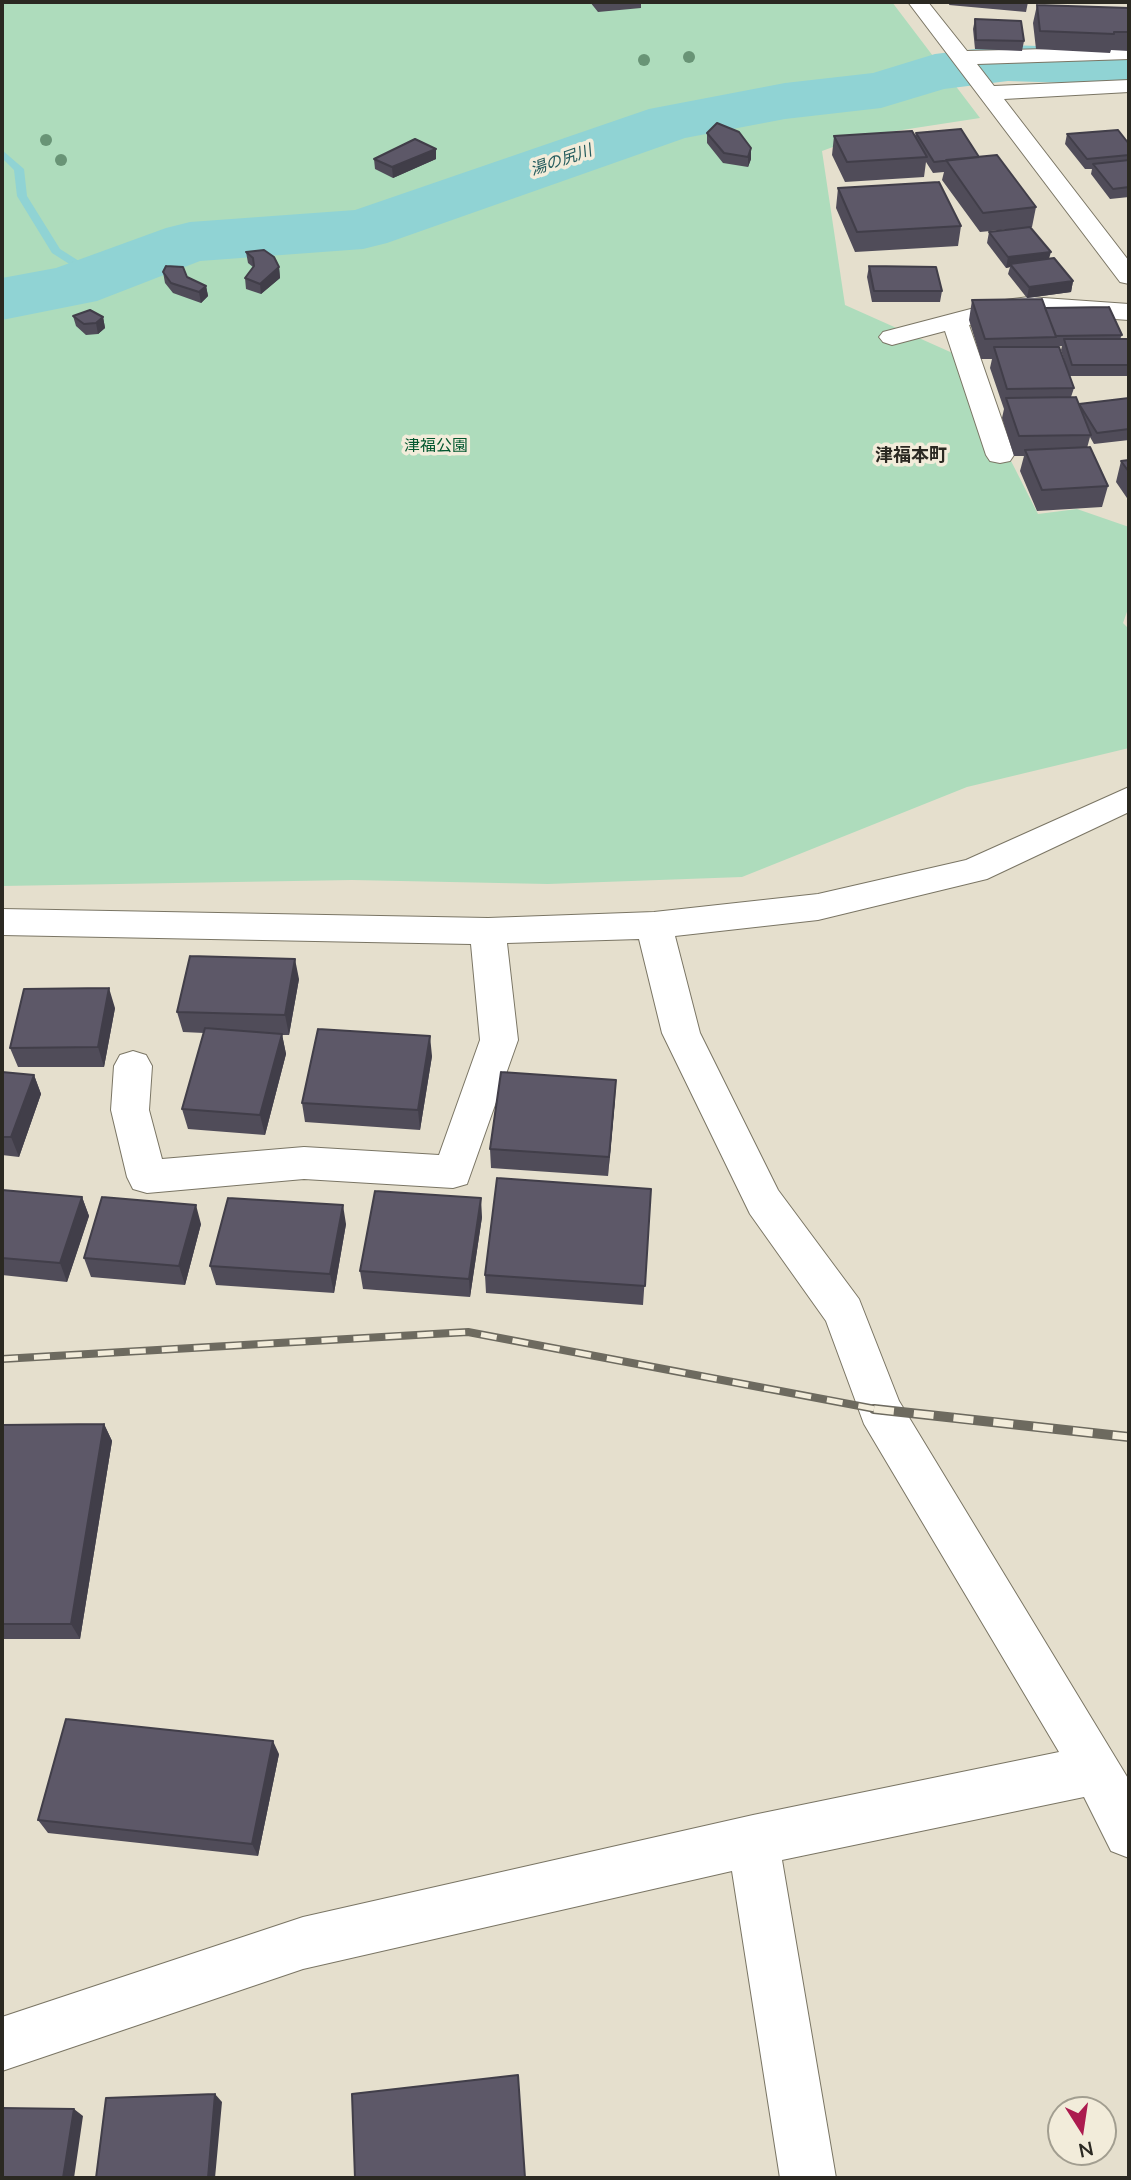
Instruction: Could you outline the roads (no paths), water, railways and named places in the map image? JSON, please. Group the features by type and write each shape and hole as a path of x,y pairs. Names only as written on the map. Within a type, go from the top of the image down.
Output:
{"street":[{"path":"918,2 988,93 1107,233 1129,277"},
{"path":"961,58 1129,53"},
{"path":"988,93 1129,86"},
{"path":"891,337 1029,306 1129,312"},
{"path":"955,321 1000,455"},
{"path":"2,922 488,931 654,925 818,907 975,870 1129,798"},
{"path":"654,925 681,1033 764,1202 844,1312 880,1410 1097,1769 1129,1833"},
{"path":"133,1066 130,1110 147,1177 304,1163 453,1172 499,1040 488,931"},
{"path":"2,2044 303,1943 753,1841 1097,1769"},
{"path":"753,1841 808,2178"}],"waterway":[{"name":"湯の尻川","path":"2,299 72,286 190,242 363,229 671,122 785,101 881,90 935,72 1008,63 1129,67"},
{"path":"2,153 19,169 22,196 56,251 97,277"}],"railway":[{"path":"2,1359 468,1332 877,1409"},
{"path":"877,1409 1129,1437"},
{"path":"877,1409 886,1411"}],"district":[{"name":"津福本町","path":"911,455"}],"park label":[{"name":"津福公園","path":"436,446"}]}
